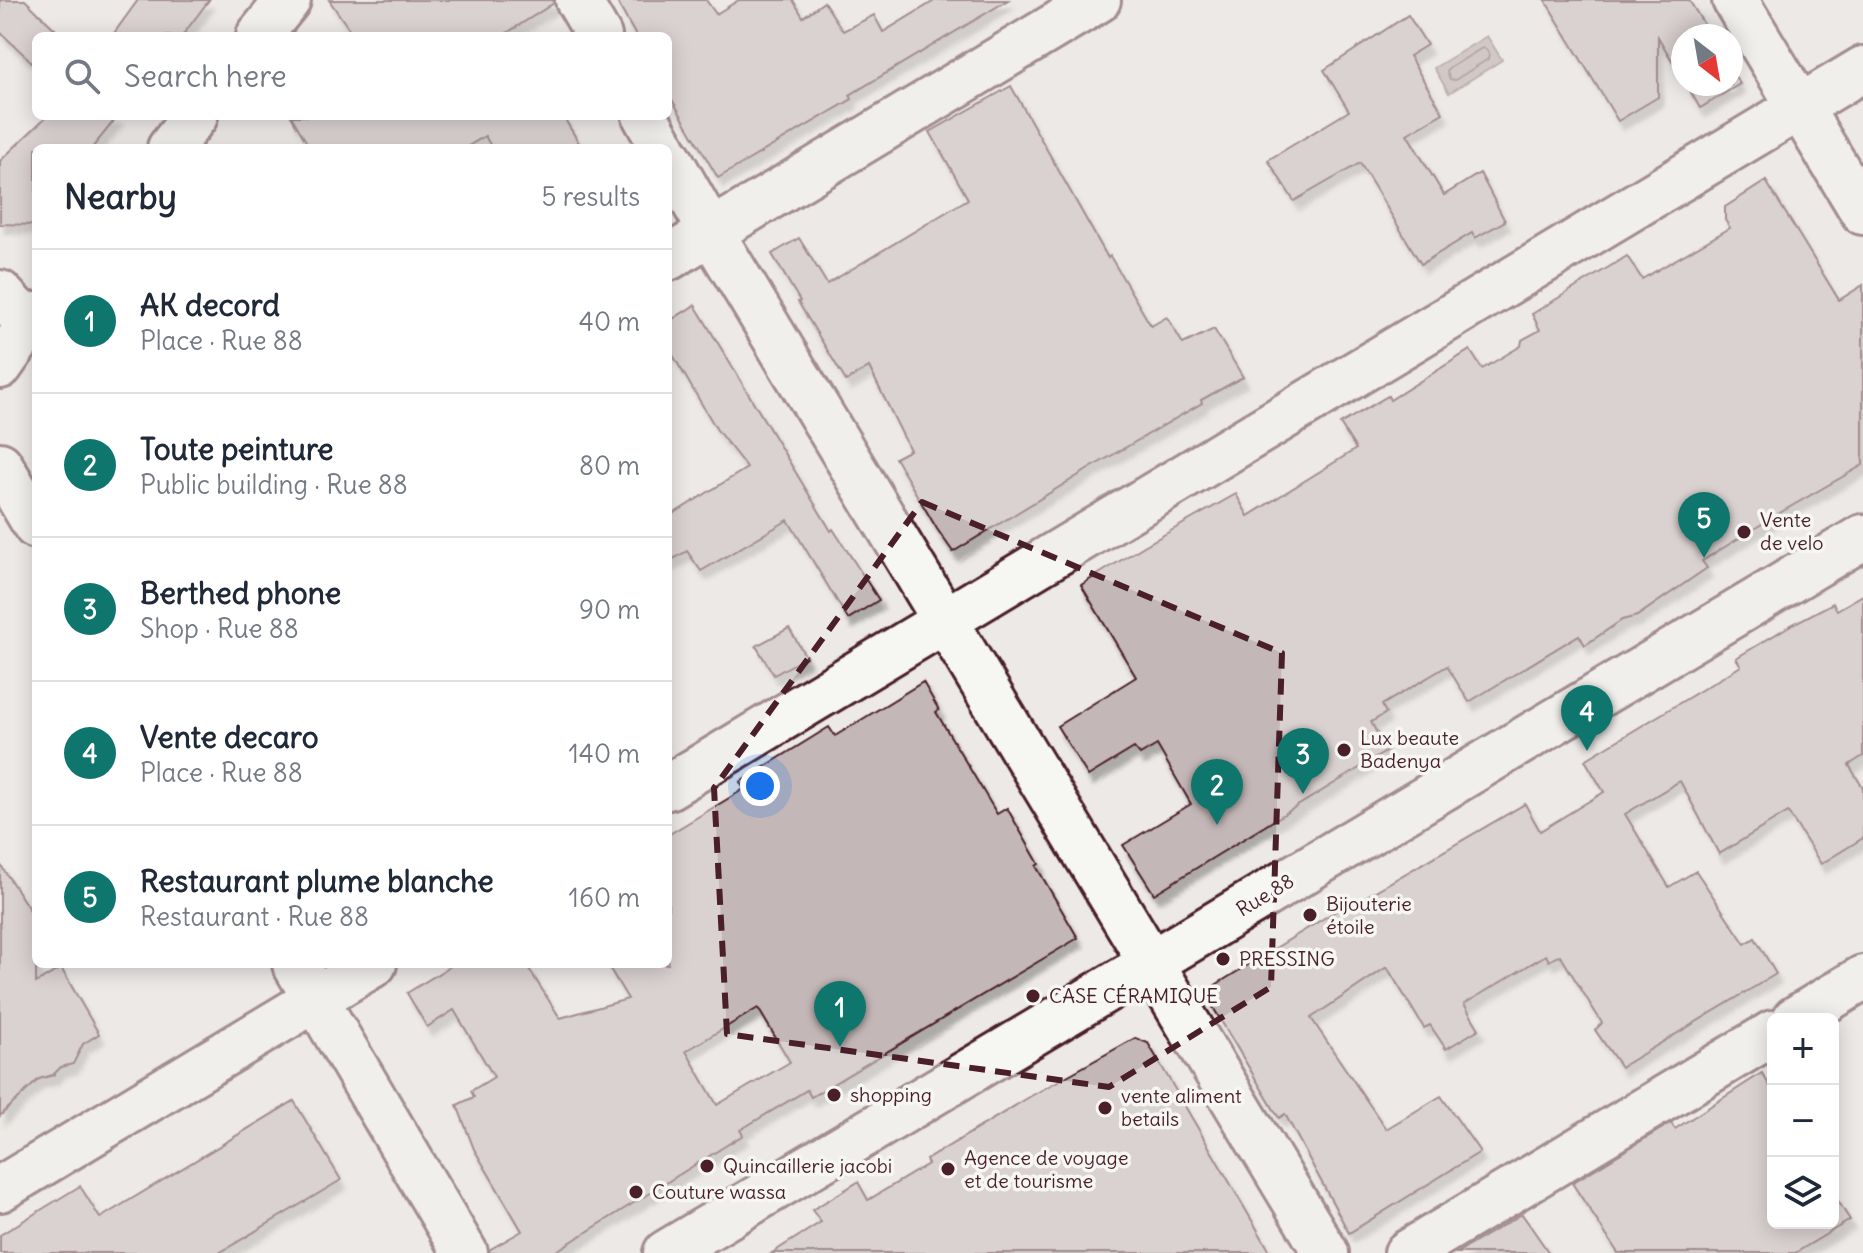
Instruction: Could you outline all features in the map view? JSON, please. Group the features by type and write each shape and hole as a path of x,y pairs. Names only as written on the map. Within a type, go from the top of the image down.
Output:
{"street":[{"path":"262,32 288,0"},
{"path":"578,0 597,32"},
{"path":"672,256 1098,0"},
{"path":"1735,0 1863,212"},
{"path":"672,785 1863,69"},
{"path":"173,144 192,120"},
{"path":"647,120 661,144"},
{"path":"672,163 1326,1253"},
{"path":"0,366 22,311"},
{"path":"0,465 32,519"},
{"name":"Rue 88","path":"666,1253 1863,537"},
{"path":"0,1189 305,982 359,968"},
{"path":"1805,1013 1863,978"},
{"path":"305,982 465,1253"},
{"path":"1407,1253 1767,1037"}],"highlighted area":[{"path":"922,502 1282,653 1271,987 1109,1087 727,1034 714,788"}],"water":[{"path":"1487,36 1502,60 1449,93 1434,68"}],"building":[{"path":"0,0 25,0 58,32 32,32 32,62 0,32"},
{"path":"138,0 209,0 185,32 115,32"},
{"path":"329,0 553,0 554,3 508,32 351,32"},
{"path":"616,0 706,0 716,14 739,0 793,0 803,17 824,2 843,31 874,15 883,32 936,0 1008,0 850,95 852,99 718,178 672,100 672,32 634,32"},
{"path":"1545,0 1689,0 1704,24 1671,24 1671,59 1658,37 1658,97 1618,121"},
{"path":"1408,15 1427,45 1409,56 1443,113 1407,134 1444,195 1480,173 1505,221 1475,238 1472,233 1421,264 1360,163 1294,201 1268,160 1349,111 1324,70"},
{"path":"1011,86 1108,258 1110,256 1151,326 1167,317 1183,344 1214,329 1243,377 953,552 895,458 910,450 869,367 846,381 772,254 799,238 827,284 968,199 930,132"},
{"path":"1693,96 1720,96 1700,108"},
{"path":"43,120 115,120 95,144 32,144 32,225 0,224 0,161"},
{"path":"293,120 565,120 580,144 490,144 485,136 472,144 308,144"},
{"path":"1766,181 1839,300 1863,285 1863,465 1702,561 1707,568 1637,616 1622,620 1585,645 1579,635 1469,702 1447,666 1382,705 1386,713 1371,722 1387,751 1154,894 1123,845 1191,804 1157,745 1140,755 1134,748 1088,776 1057,726 1136,677 1081,585 1236,494 1248,516 1356,449 1340,424 1388,396 1390,400 1470,350 1482,369 1521,346 1522,340 1540,330 1532,314 1627,256 1642,279 1730,228 1725,220 1725,207"},
{"path":"695,305 831,531 833,529 879,600 848,619 788,520 701,571 687,551 672,560 672,515 747,468 717,430 672,354 672,319"},
{"path":"1863,595 1863,756 1849,765 1863,788 1863,838 1821,864 1788,812 1719,854 1680,781 1625,814 1669,887 1696,871 1745,944 1755,938 1776,974 1621,1067 1595,1030 1602,1023 1560,955 1549,961 1546,955 1464,1004 1479,1029 1446,1049 1430,1025 1424,1028 1387,967 1311,1018 1386,1129 1441,1096 1480,1152 1349,1233 1285,1114 1279,1118 1204,992 1339,909 1341,911 1525,804 1540,831 1604,792 1585,760 1741,666 1736,658 1791,625 1833,603 1837,610"},
{"path":"789,628 806,657 774,675 756,646"},
{"path":"923,682 939,710 936,712 997,814 1007,808 1078,938 811,1097 807,1090 740,1130 743,1135 553,1253 490,1253 489,1250 522,1231 474,1149 457,1105 474,1097 471,1091 494,1077 454,1010 427,1027 407,993 448,968 529,968 560,1018 628,999 609,968 672,968 672,833 744,789 740,782 829,727 835,736","holes":["758,1008 790,1062 717,1105 686,1051"]},
{"path":"0,864 32,914 32,968 36,968 36,983 61,968 99,1034 83,1044 73,1064 39,1079 0,1116"},
{"path":"1135,1038 1148,1043 1271,1253 772,1253 821,1222 812,1210 858,1182 868,1200 928,1164 926,1160 1031,1096"},
{"path":"1762,1073 1767,1081 1767,1229 1835,1229 1795,1253 1618,1253 1572,1183 1671,1123 1675,1129"},
{"path":"294,1101 341,1180 219,1253 0,1253 0,1235 80,1186 100,1218"},
{"path":"1839,1203 1850,1220 1839,1227"},
{"path":"1522,1214 1549,1253 1457,1253"}],"place":[{"name":"Vente de velo","path":"1744,532"},
{"name":"Restaurant plume blanche","path":"1704,558"},
{"name":"Lux beaute Badenya","path":"1344,750"},
{"name":"Vente decaro","path":"1587,751"},
{"name":"Berthed phone","path":"1303,794"},
{"name":"Toute peinture","path":"1217,825"},
{"name":"Bijouterie étoile","path":"1310,915"},
{"name":"PRESSING","path":"1223,959"},
{"name":"CASE CÉRAMIQUE","path":"1033,996"},
{"name":"AK decord","path":"840,1047"},
{"name":"shopping","path":"834,1095"},
{"name":"vente aliment betails","path":"1105,1108"},
{"name":"Quincaillerie jacobi","path":"707,1166"},
{"name":"Agence de voyage et de tourisme","path":"948,1169"},
{"name":"Couture wassa","path":"636,1192"}]}
